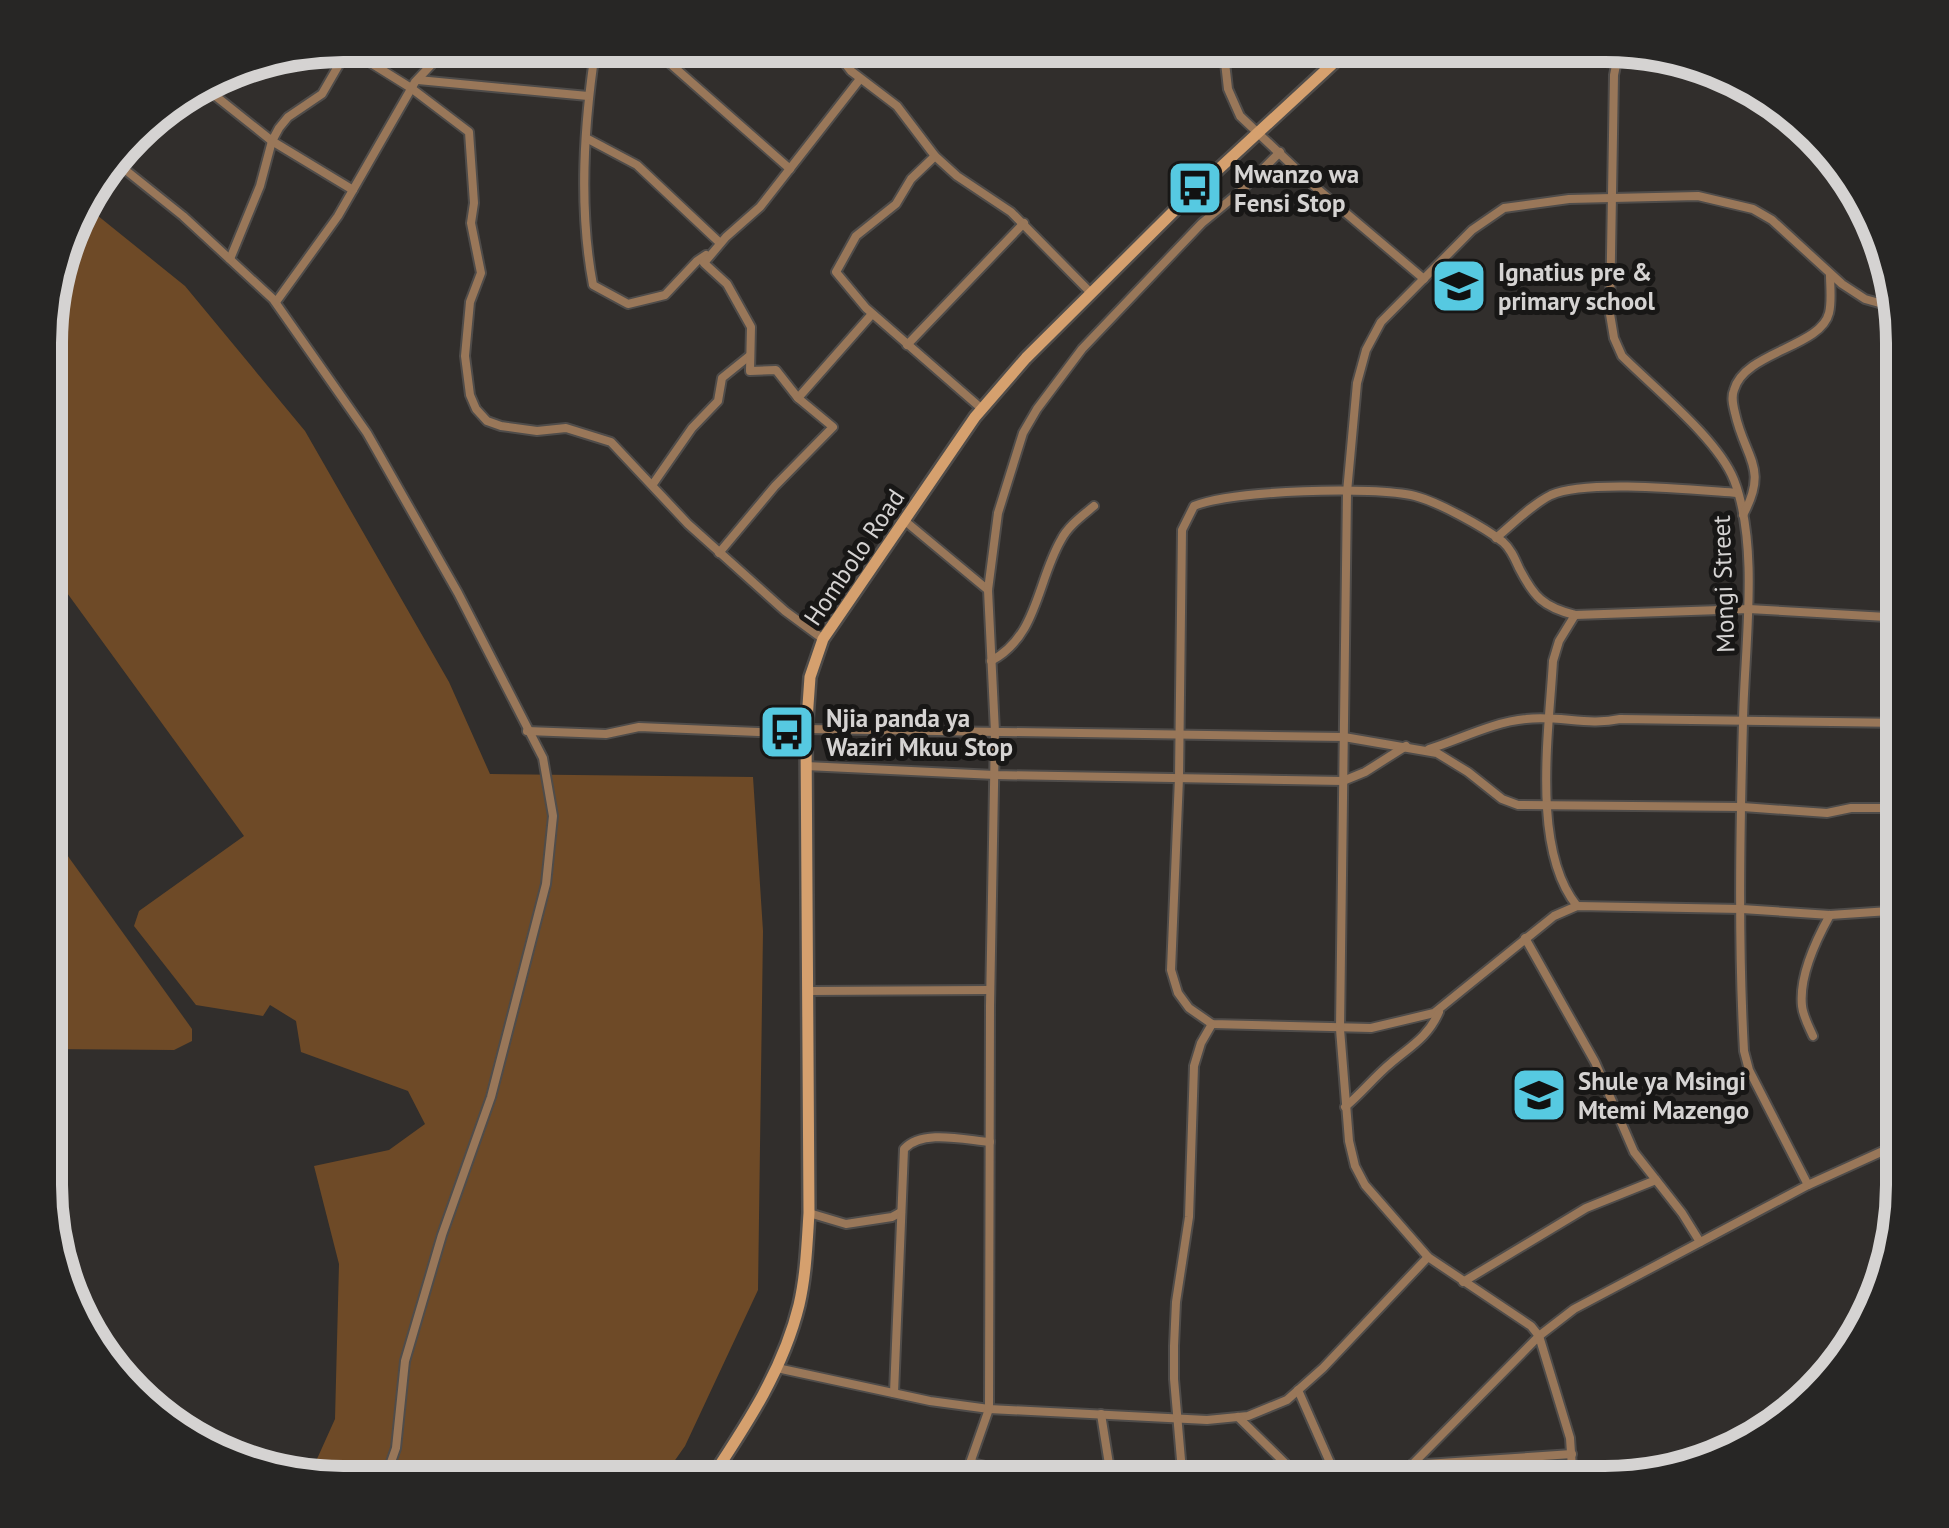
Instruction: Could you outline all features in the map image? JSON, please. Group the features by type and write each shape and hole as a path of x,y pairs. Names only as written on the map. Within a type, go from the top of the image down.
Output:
{"street":[{"path":"230,258 282,123 328,87 343,62"},
{"path":"372,62 469,132 474,203 471,223 481,273 470,302 465,356 476,410 501,426 537,431 566,428 610,442 719,553 824,640"},
{"path":"276,302 353,190 411,88 434,62"},
{"path":"593,62 584,174 587,255 593,285 628,304 665,295 697,261 760,208 860,79"},
{"path":"669,62 790,169"},
{"path":"846,62 860,79 897,106 934,156 1024,224 1091,293"},
{"path":"1224,63 1233,104 1258,133 1424,279"},
{"name":"Hombolo Road","path":"719,1465 744,1429 776,1368 798,1306 810,1213 806,732 810,676 824,640 982,410 1026,358 1183,202 1335,63"},
{"name":"Mongi Street","path":"1616,63 1610,314 1614,338 1622,356 1723,460 1743,515 1749,609 1743,720 1744,1050 1749,1070 1808,1185"},
{"path":"418,80 588,96"},
{"path":"213,94 272,141 353,190"},
{"path":"588,139 638,165 720,242"},
{"path":"979,1466 972,1464 989,1409 995,732 988,590 998,513 1023,433 1082,349 1202,223 1280,152"},
{"path":"934,156 911,179 896,204 856,236 836,272 872,314 982,410"},
{"path":"124,168 276,302 368,433 458,592 543,758 553,816 546,884 491,1098 442,1235 404,1361 396,1448 390,1465"},
{"path":"1572,1466 1567,1427 1539,1336 1531,1326 1428,1257 1358,1174 1351,1154 1340,1029 1346,492 1357,383 1366,350 1381,322 1472,230 1504,208 1612,196 1698,196 1753,209 1772,220 1830,274 1866,299 1883,304"},
{"path":"908,344 1024,224"},
{"path":"710,253 705,266 727,284 751,327 750,372 776,370 798,398 833,427 775,486 719,553"},
{"path":"1743,515 1757,482 1754,462 1740,438 1732,400 1734,387 1746,370 1826,320 1830,309 1830,274"},
{"path":"798,398 872,314"},
{"path":"653,484 692,428 718,401 722,378 748,357"},
{"path":"1496,538 1542,501 1567,490 1671,488 1737,493"},
{"path":"1886,617 1749,609 1575,615 1550,608 1539,599 1512,552 1496,538 1420,497 1393,492 1346,492 1224,497 1194,506 1182,530 1179,778 1171,970 1178,993 1212,1024 1372,1028 1434,1013 1554,916 1577,906 1830,915 1886,911"},
{"path":"991,661 1024,629 1037,607 1058,544 1094,506"},
{"path":"905,521 988,590"},
{"path":"1575,615 1559,641 1553,661 1547,808 1555,869 1577,906"},
{"path":"1424,750 1508,722 1550,718 1602,723 1620,719 1886,723"},
{"path":"527,730 606,734 639,727 1344,737 1406,746 1450,759 1502,799 1518,805 1743,807 1827,812 1886,808"},
{"path":"806,766 995,775 1343,781 1406,746"},
{"path":"1813,1036 1802,1009 1802,997 1818,936 1830,915"},
{"path":"1526,938 1595,1062 1628,1140 1700,1242"},
{"path":"808,990 990,990"},
{"path":"1345,1106 1422,1040 1441,1008"},
{"path":"1182,1466 1174,1379 1175,1331 1189,1217 1192,1078 1196,1053 1212,1024"},
{"path":"894,1393 902,1162 907,1144 934,1138 990,1142"},
{"path":"1411,1465 1539,1336 1574,1309 1808,1185 1886,1150"},
{"path":"1463,1282 1586,1208 1656,1180"},
{"path":"810,1213 846,1224 901,1212"},
{"path":"776,1368 989,1409 1179,1419 1238,1417 1286,1400 1298,1390 1428,1257"},
{"path":"1298,1390 1332,1466"},
{"path":"1101,1414 1110,1466"},
{"path":"1238,1417 1289,1466"},
{"path":"1411,1465 1572,1454"}],"shaded area":[{"path":"95,213 185,286 305,431 449,682 490,774 753,777 763,931 758,1290 685,1446 671,1465 315,1464 335,1419 339,1264 314,1166 389,1150 425,1124 408,1091 301,1052 296,1021 270,1005 263,1016 196,1005 134,926 139,911 244,836 62,586 65,306 77,253"},
{"path":"63,849 192,1029 192,1041 174,1050 63,1049"}],"place":[{"name":"Mwanzo wa Fensi Stop","path":"1195,188"},
{"name":"Ignatius pre & primary school","path":"1459,286"},
{"name":"Njia panda ya Waziri Mkuu Stop","path":"787,732"},
{"name":"Shule ya Msingi Mtemi Mazengo","path":"1539,1095"}]}
